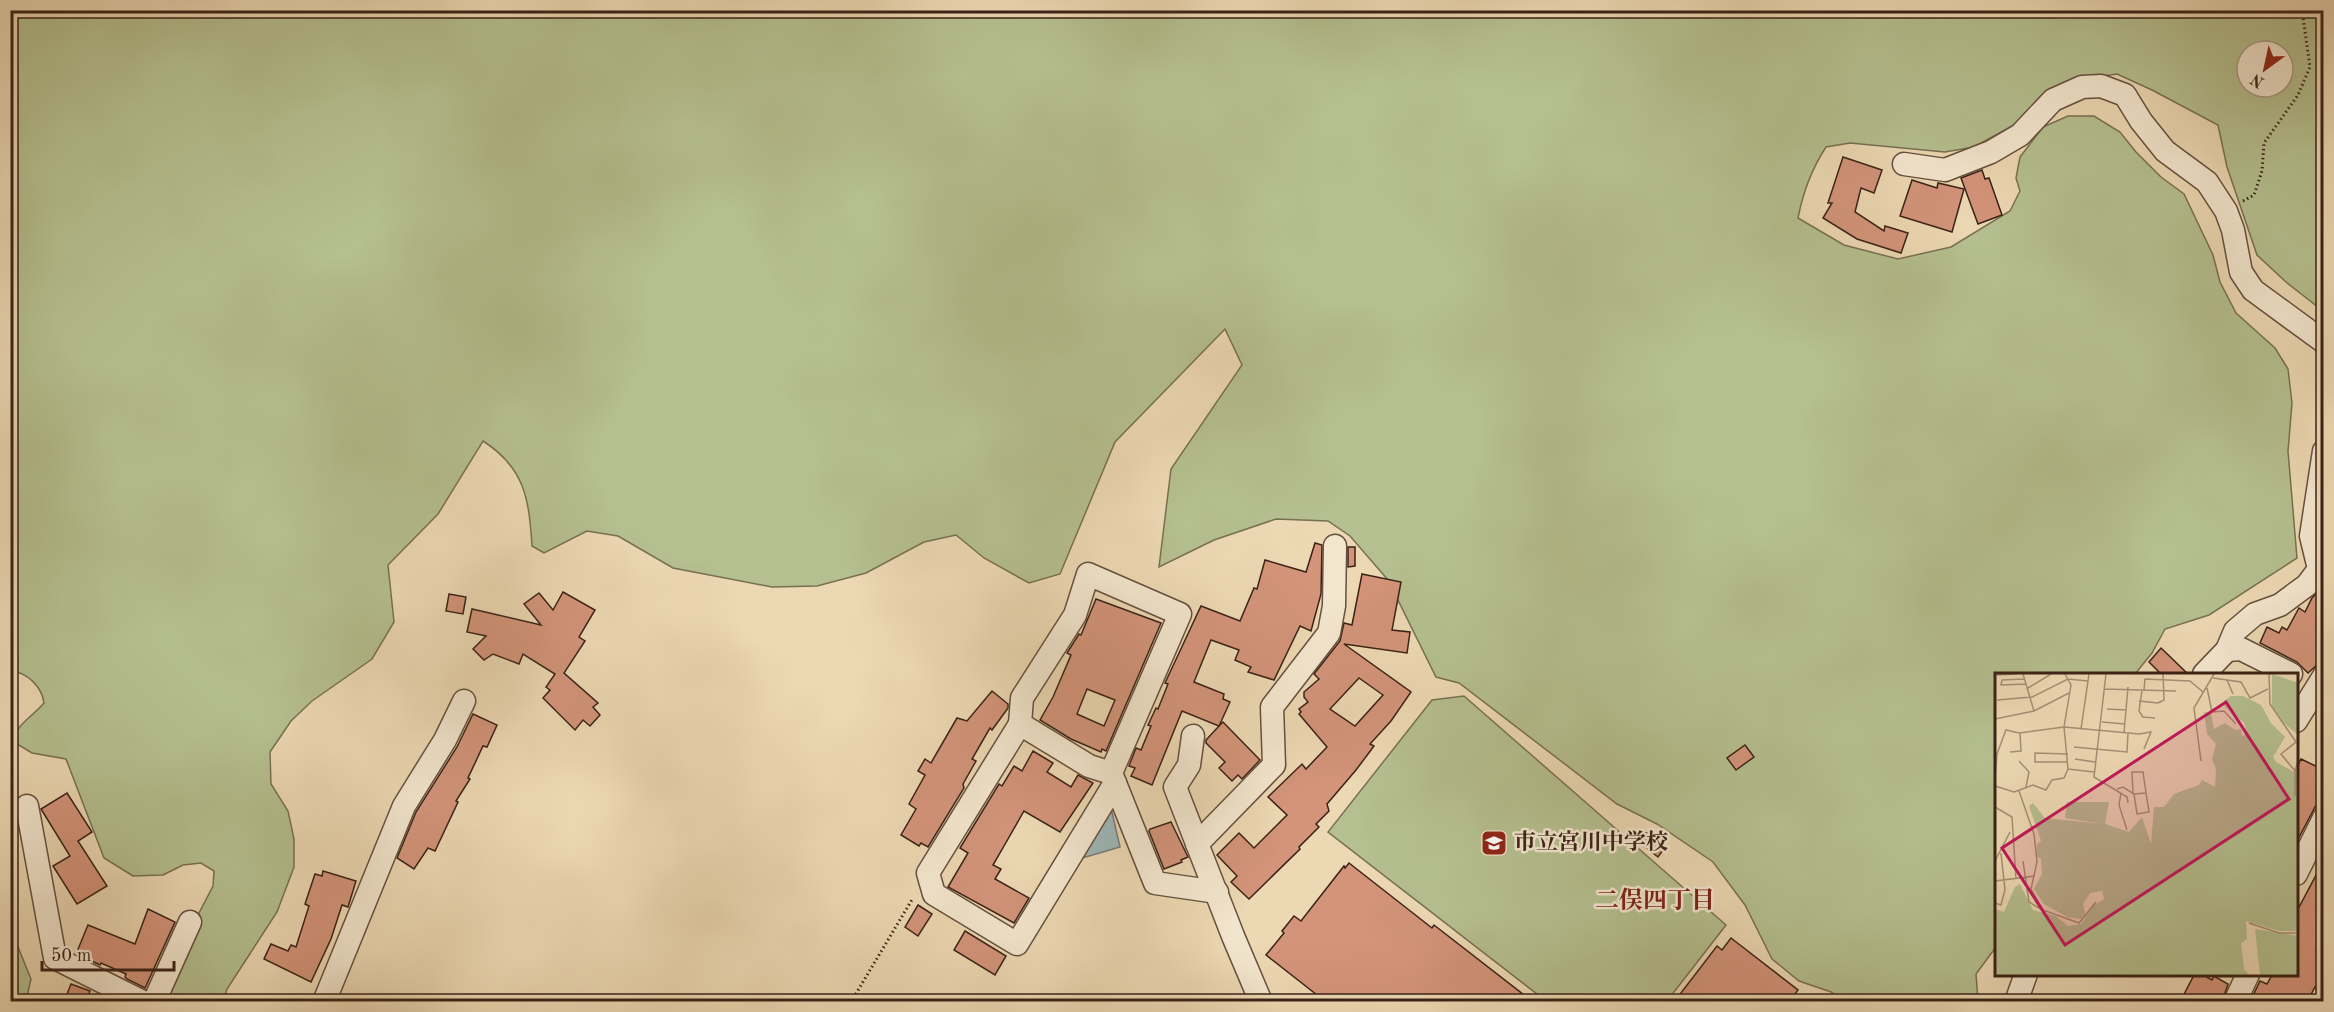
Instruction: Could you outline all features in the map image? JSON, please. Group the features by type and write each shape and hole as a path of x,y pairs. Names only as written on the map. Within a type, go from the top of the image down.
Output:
{"street":[{"path":"1904,164 1945,170 1991,152 2020,135 2053,100 2082,87 2101,86 2125,95 2141,121 2165,151 2207,182 2226,211 2234,230 2241,272 2253,290 2324,342"},
{"path":"2206,673 2227,650 2235,631 2255,614 2280,604 2307,585 2319,569 2311,536 2324,451"},
{"path":"1197,844 1274,765 1272,707 1329,633 1334,606 1335,546"},
{"path":"1088,574 1180,614 1113,778 1017,944 934,894 928,873 1020,724 1022,698 1075,615 1088,574"},
{"path":"2227,650 2241,649 2287,673"},
{"path":"2298,678 2322,685 2298,717"},
{"path":"324,1002 404,806 445,740 465,701"},
{"path":"1020,724 1113,778 1155,883 1217,892"},
{"path":"1193,736 1190,765 1174,787 1261,1002"},
{"path":"27,806 55,958 143,1002"},
{"path":"2298,870 2324,818"},
{"path":"154,1002 190,922"},
{"path":"2016,1002 2026,976"},
{"path":"2235,1002 2248,976"}],"path":[{"path":"2226,211 2254,195 2262,171 2264,143 2298,95 2310,67 2302,10"},
{"path":"851,1002 928,873"}],"green space":[{"path":"11,11 2323,11 2323,311 2286,282 2257,255 2227,167 2218,125 2117,74 2068,81 2014,125 1974,147 1945,152 1850,143 1826,147 1805,190 1798,218 1844,245 1898,259 1951,247 2010,211 2020,191 2016,178 2020,157 2043,127 2068,116 2094,116 2120,132 2161,177 2184,194 2213,255 2220,282 2236,313 2275,348 2288,369 2292,403 2288,451 2297,558 2209,615 2165,629 2152,653 2136,673 1995,673 1995,948 1976,974 1978,1001 1845,1001 1831,992 1799,981 1772,959 1745,905 1713,862 1657,824 1617,804 1459,683 1436,677 1388,580 1350,536 1328,521 1276,519 1214,540 1159,567 1171,469 1242,365 1225,329 1115,442 1060,574 1029,583 984,558 956,535 924,542 866,573 817,586 772,587 673,568 618,536 587,531 544,553 532,546 526,499 516,474 497,451 483,441 438,514 388,565 394,622 372,659 312,701 291,721 270,752 271,784 288,811 294,839 294,867 277,912 227,989 223,1001 160,1001 186,938 213,886 214,871 201,863 183,865 163,875 133,876 104,858 66,759 32,753 12,741 22,725 44,703 37,686 23,674 11,671"},
{"path":"1464,696 1726,925 1667,1001 1546,1001 1328,832 1432,700"},
{"path":"11,918 12,932 31,979 26,1001 11,1001"}],"water":[{"path":"1111,808 1120,847 1079,859"}],"building":[{"path":"1843,157 1882,170 1874,193 1861,188 1855,212 1884,231 1885,226 1908,233 1901,253 1857,239 1823,218 1832,203 1828,203"},
{"path":"1982,170 1985,179 1989,178 2002,215 1978,224 1961,178"},
{"path":"1912,180 1937,188 1938,183 1964,189 1952,232 1900,216"},
{"path":"1315,543 1322,545 1321,594 1311,631 1300,626 1274,680 1248,672 1251,667 1235,660 1239,650 1211,640 1194,682 1224,694 1223,699 1230,702 1219,726 1182,711 1152,785 1131,776 1135,768 1129,766 1136,748 1141,750 1151,726 1148,725 1156,708 1158,709 1168,684 1165,683 1201,606 1240,621 1254,588 1257,589 1265,560 1306,572"},
{"path":"1348,547 1355,547 1355,566 1348,567"},
{"path":"1362,574 1401,582 1392,630 1410,632 1407,653 1344,644 1411,692 1391,721 1370,744 1374,746 1356,770 1327,804 1329,811 1316,824 1319,827 1249,899 1231,882 1237,876 1217,855 1239,833 1254,848 1287,815 1268,797 1302,764 1306,769 1327,747 1299,714 1301,712 1299,709 1308,702 1304,697 1304,692 1319,679 1314,674 1340,641 1344,623 1352,625","holes":["1359,678 1383,695 1355,726 1330,709"]},
{"path":"2324,585 2324,653 2318,664 2308,673 2297,662 2260,643 2267,627 2279,633 2282,627 2287,630 2299,608 2305,612 2312,598"},
{"path":"563,592 595,610 579,637 585,641 564,673 598,703 593,707 600,715 590,726 583,720 575,730 543,698 550,690 546,687 555,674 523,654 519,664 493,654 484,660 473,649 486,636 467,632 472,609 541,625 524,604 539,593 553,610"},
{"path":"449,594 466,597 463,614 446,611"},
{"path":"1096,599 1161,623 1106,751 1102,749 1101,752 1071,739 1040,720 1053,697 1071,655 1067,653 1079,634 1081,635","holes":["1087,689 1115,700 1104,726 1077,714"]},
{"path":"2161,648 2187,673 2160,673 2149,662"},
{"path":"992,691 1008,704 1008,708 992,730 990,728 972,759 976,761 963,784 964,788 928,847 921,843 919,846 901,835 916,809 909,804 925,775 918,771 925,759 931,763 957,718 967,721"},
{"path":"473,714 497,725 487,747 483,746 468,778 470,779 456,801 458,802 435,851 428,848 414,869 397,858 416,812 457,747"},
{"path":"1223,722 1260,760 1242,779 1238,775 1232,781 1219,768 1225,762 1206,743 1206,740"},
{"path":"1745,745 1754,757 1736,770 1727,758"},
{"path":"1033,751 1053,763 1047,772 1071,787 1078,775 1093,783 1060,832 1024,811 993,865 1001,869 995,879 1029,898 1014,923 948,887 968,853 960,848 999,784 1002,786 1014,766 1022,771"},
{"path":"2301,759 2324,770 2324,790 2298,839 2298,765"},
{"path":"67,793 92,832 78,841 107,886 77,904 53,866 70,856 41,809"},
{"path":"1171,822 1188,857 1164,869 1149,831"},
{"path":"1644,833 1649,833 1666,846 1658,857 1638,841"},
{"path":"2324,860 2324,936 2316,950 2324,954 2324,992 2315,987 2307,1002 2250,1002 2260,981 2267,984 2271,976 2298,976 2298,909"},
{"path":"1349,863 1432,928 1434,925 1533,1002 1326,1002 1266,955 1294,916 1301,921 1344,866 1345,868"},
{"path":"323,871 356,881 348,907 342,905 331,939 311,982 264,959 271,944 288,951 291,945 296,947 309,906 305,904 315,874 322,876"},
{"path":"918,905 932,914 918,936 905,927"},
{"path":"148,909 175,922 145,988 127,979 126,974 76,954 88,925 135,944"},
{"path":"965,931 1006,956 995,975 954,950"},
{"path":"1731,938 1798,990 1789,1002 1674,1002 1717,946 1722,950"},
{"path":"2193,976 2205,976 2212,980 2214,976 2228,984 2222,1002 2180,1002"},
{"path":"71,984 90,991 86,1002 64,1002"}],"place":[{"name":"市立宮川中学校","path":"1494,843"}],"district":[{"name":"二俣四丁目","path":"1655,902"}]}
